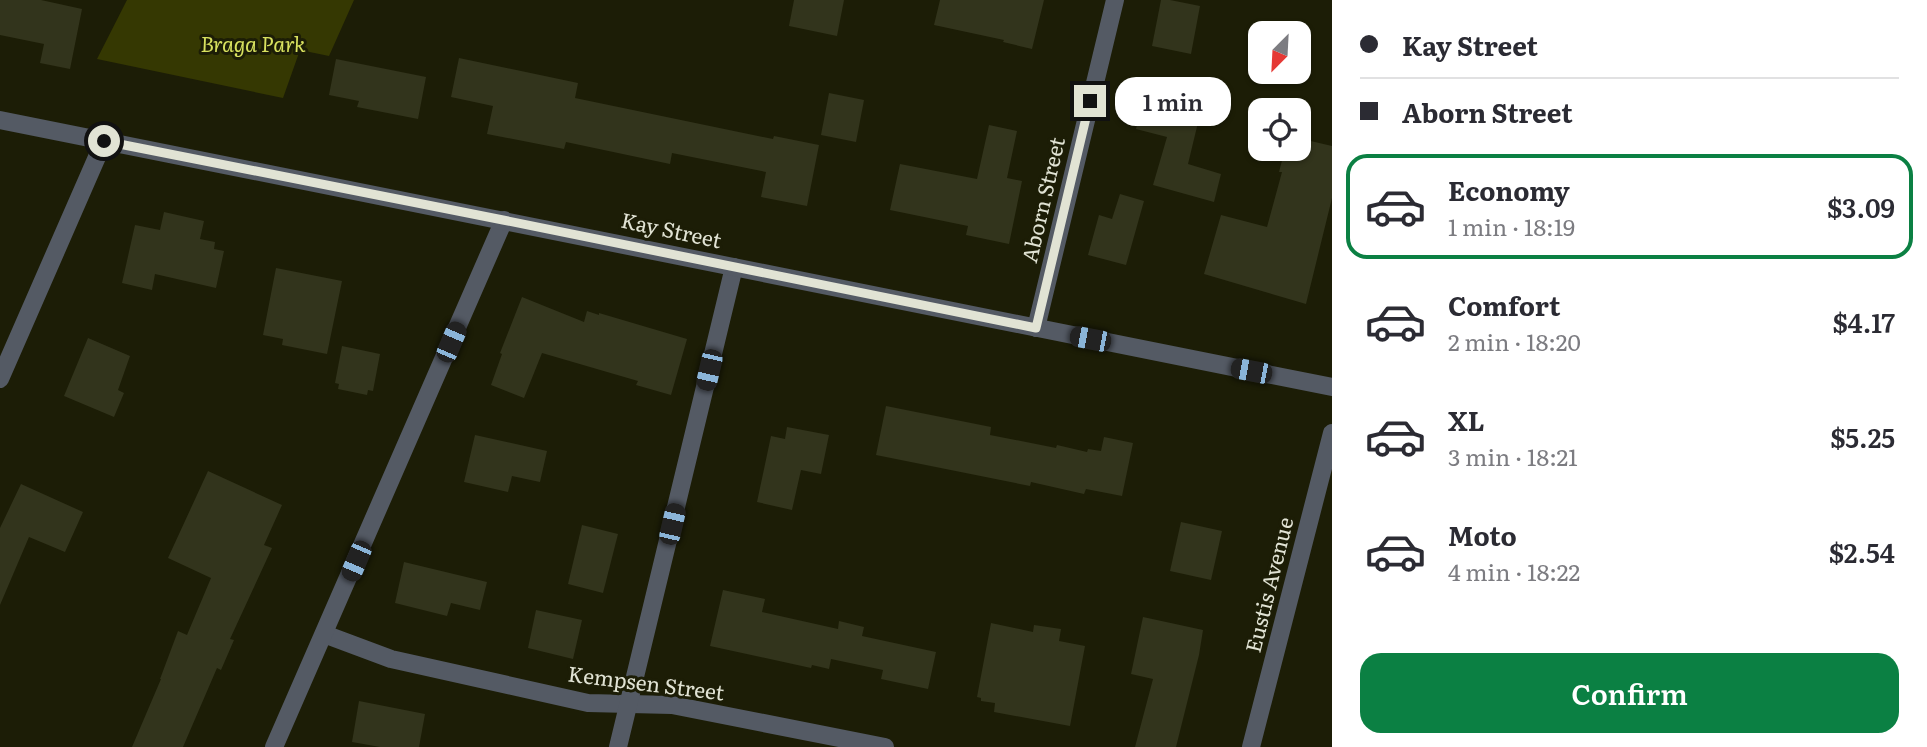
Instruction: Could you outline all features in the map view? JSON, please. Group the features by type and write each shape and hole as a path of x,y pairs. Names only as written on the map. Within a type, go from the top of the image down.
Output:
{"street":[{"name":"Aborn Street","path":"1036,328 1115,0"},
{"name":"Kay Street","path":"0,120 1332,387"},
{"path":"0,379 104,141"},
{"path":"274,747 503,220"},
{"path":"618,747 734,267"},
{"name":"Eustis Avenue","path":"1251,747 1332,433"},
{"name":"Kempsen Street","path":"324,634 391,659 588,703 672,705 885,747"}],"green space":[{"name":"Braga Park","path":"127,0 354,0 329,56 300,50 283,98 97,59"}],"building":[{"path":"0,0 41,0 82,9 70,69 40,63 44,44 0,35"},
{"path":"794,0 844,0 837,36 789,26"},
{"path":"940,0 1044,0 1032,49 934,25"},
{"path":"1161,0 1200,6 1191,54 1152,46"},
{"path":"459,58 578,83 575,98 773,139 774,136 819,145 807,206 761,197 766,172 672,153 670,164 566,142 564,149 487,134 493,106 451,97"},
{"path":"336,59 426,77 418,119 357,107 359,101 329,95"},
{"path":"829,93 864,100 856,142 821,135"},
{"path":"1144,96 1201,110 1188,164 1221,174 1214,202 1153,185 1167,137 1136,129"},
{"path":"989,125 1017,131 1007,178 1022,181 1009,244 966,235 968,226 890,210 900,164 977,179"},
{"path":"1311,141 1332,146 1332,198 1306,304 1204,274 1221,215 1267,227 1282,172 1279,172 1282,161 1311,161"},
{"path":"1120,194 1144,201 1126,265 1088,255 1099,215 1112,219"},
{"path":"164,212 204,221 200,239 215,242 214,249 224,251 216,288 155,274 152,290 122,283 135,225 160,230"},
{"path":"276,268 342,281 327,354 282,345 283,339 263,335"},
{"path":"522,297 584,322 587,311 687,339 671,395 636,385 638,381 542,353 524,398 491,385 502,354 500,353"},
{"path":"88,338 130,356 118,390 124,393 114,417 64,396"},
{"path":"342,346 380,354 373,391 368,390 367,395 338,389 339,384 335,383"},
{"path":"886,406 991,427 990,435 1056,448 1057,445 1087,452 1088,449 1101,451 1104,437 1133,443 1122,496 1086,489 1084,494 1031,482 1030,486 876,455"},
{"path":"787,427 829,435 821,474 801,470 792,510 757,502 771,436 785,439"},
{"path":"475,435 547,451 540,482 512,476 508,492 464,482"},
{"path":"208,471 282,505 264,545 272,548 230,639 234,640 221,670 217,668 183,747 132,747 178,631 187,635 211,578 168,558"},
{"path":"21,484 83,512 65,552 29,537 0,605 0,528"},
{"path":"1181,522 1222,531 1211,580 1170,571"},
{"path":"582,525 618,534 603,593 568,584"},
{"path":"404,562 487,582 480,610 451,603 447,616 395,603"},
{"path":"723,590 765,599 762,612 838,629 839,621 864,627 862,636 936,652 928,689 881,679 883,670 831,659 829,669 812,665 811,668 710,646"},
{"path":"536,610 582,620 573,659 528,648"},
{"path":"1143,617 1203,630 1176,747 1135,747 1153,679 1131,674"},
{"path":"991,623 1033,632 1034,625 1061,629 1059,641 1085,646 1070,726 994,712 995,703 981,701 981,698 977,697"},
{"path":"359,701 425,714 419,747 380,747 352,742"}],"route":[{"path":"104,141 1036,328 1090,101"}]}
